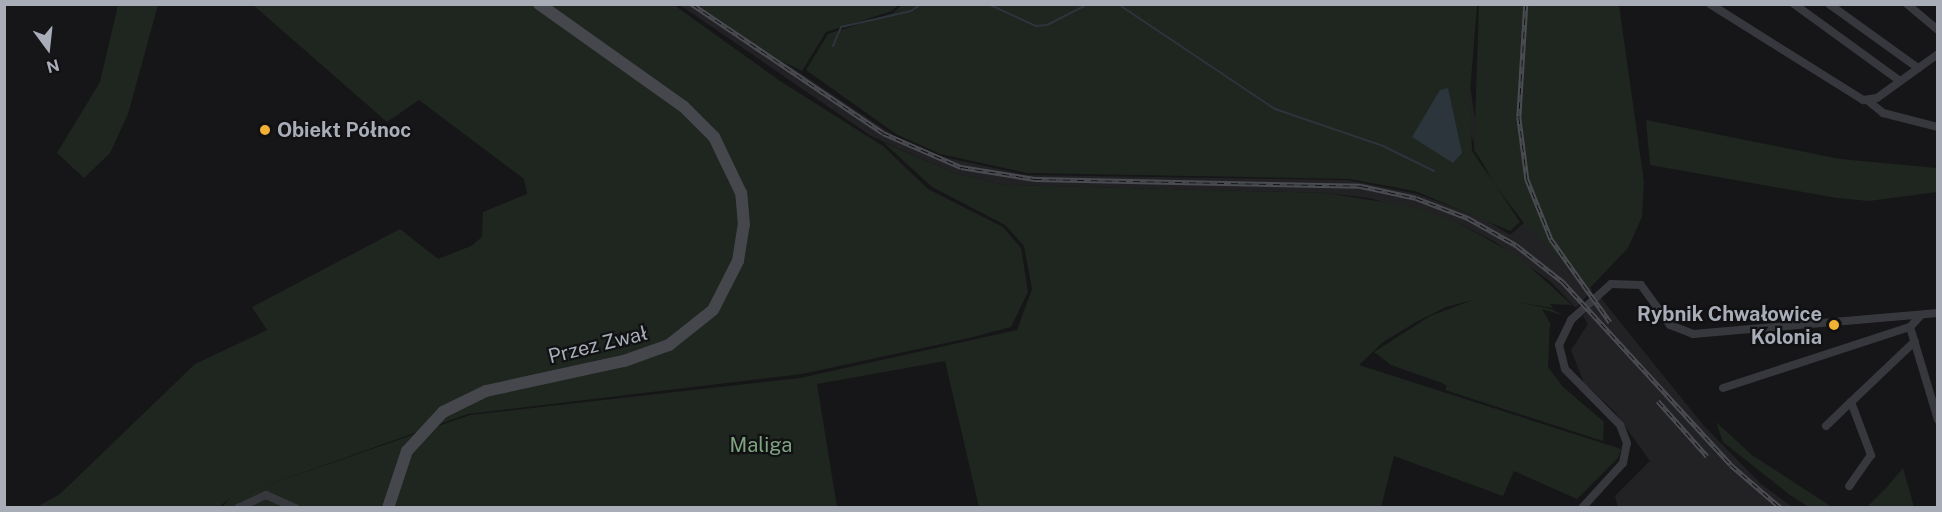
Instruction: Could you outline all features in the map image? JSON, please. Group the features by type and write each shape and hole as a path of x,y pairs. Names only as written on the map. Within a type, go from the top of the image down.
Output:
{"street":[{"name":"Przez Zwał","path":"388,507 406,452 443,412 486,391 624,361 669,345 713,310 738,261 744,225 741,193 714,136 689,111 539,4"},
{"path":"1710,4 1867,100 1883,113 1938,127"},
{"path":"1794,4 1900,81"},
{"path":"1829,4 1918,68"},
{"path":"1907,4 1938,30"},
{"path":"1867,100 1900,81 1938,54"},
{"path":"1582,507 1620,468 1627,443 1620,424 1565,369 1559,345 1571,320 1605,287 1622,281 1641,285 1670,325 1693,334 1938,313"},
{"path":"1722,388 1910,327 1921,315"},
{"path":"1910,327 1938,420"},
{"path":"1826,426 1915,340"},
{"path":"1849,486 1871,455 1851,402"},
{"path":"238,507 266,495 295,507"}],"shaded area":[{"path":"680,5 699,5 894,136 939,156 1026,175 1348,180 1417,194 1484,219 1510,235 1524,223 1493,183 1476,150 1467,121 1467,66 1477,132 1592,290 1576,308 1550,281 1495,242 1457,222 1369,198 1326,193 1004,185 954,173 871,136"},
{"path":"1448,88 1462,153 1453,163 1412,137 1440,90"},
{"path":"1600,297 1704,426 1761,484 1792,507 1618,507 1615,496 1650,461 1614,411 1584,383 1571,350 1588,324 1583,316"}],"green space":[{"name":"Maliga","path":"252,4 674,5 780,81 883,146 928,189 1003,227 1021,248 1028,292 1011,327 969,338 802,374 468,414 237,496 470,415 800,378 1017,330 1032,289 1024,246 1005,225 932,187 883,142 954,173 1004,185 1326,193 1409,206 1457,222 1519,257 1572,305 1550,304 1553,308 1516,302 1552,309 1562,315 1542,309 1550,323 1548,367 1563,387 1604,422 1603,441 1445,390 1447,386 1442,383 1391,365 1374,352 1430,316 1473,300 1446,307 1418,321 1383,342 1359,365 1621,449 1618,458 1577,499 1514,471 1503,496 1394,456 1381,507 979,507 945,361 817,384 837,507 222,507 230,498 219,507 35,508 60,494 195,364 267,330 252,307 400,229 438,259 471,246 482,237 483,212 527,194 524,179 419,100 387,122"},
{"path":"118,5 158,5 128,114 110,153 84,178 57,153 100,82"},
{"path":"699,5 898,5 892,11 826,32 802,71 766,53"},
{"path":"902,5 1477,5 1470,92 1472,151 1520,222 1510,231 1415,191 1349,179 1027,173 940,154 896,134 806,70 828,34 893,13"},
{"path":"1479,5 1619,5 1644,182 1642,217 1628,248 1589,289 1524,223 1474,150"},
{"path":"1646,120 1840,159 1937,168 1937,192 1869,201 1837,198 1650,165"},
{"path":"1716,422 1752,455 1832,507 1809,507 1790,495 1723,442"},
{"path":"1903,468 1914,507 1867,507 1887,487"}],"waterway":[{"path":"833,46 841,27 911,11 921,4"},
{"path":"988,4 1036,26 1047,25 1088,4"},
{"path":"1118,4 1275,109 1383,146 1434,171"}],"railway":[{"path":"692,4 883,133 961,167 1035,179 1361,186 1416,198 1468,218 1516,245 1563,282 1731,465 1781,508"},
{"path":"1526,4 1519,117 1527,179 1551,239 1610,322"},
{"path":"1658,401 1707,456"}],"place":[{"name":"Obiekt Północ","path":"265,130"},
{"name":"Rybnik Chwałowice Kolonia","path":"1834,325"}]}
